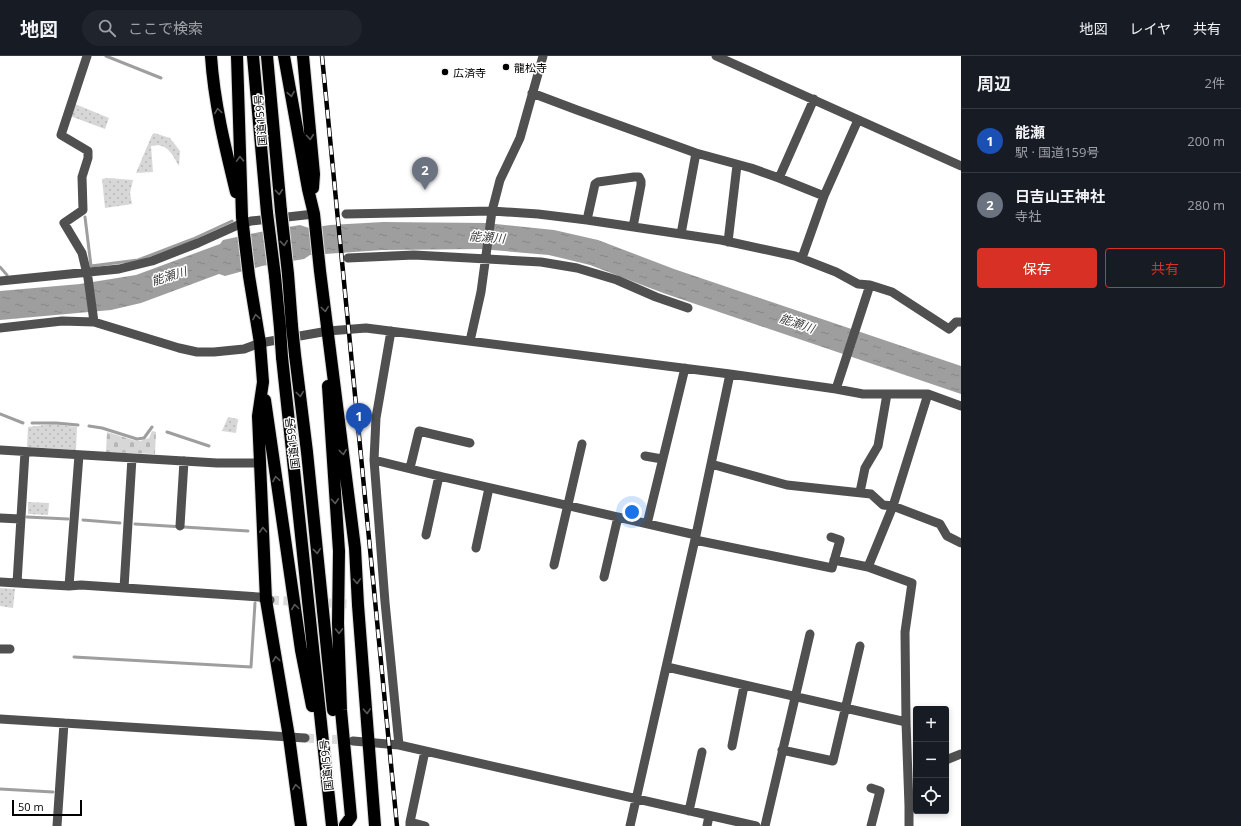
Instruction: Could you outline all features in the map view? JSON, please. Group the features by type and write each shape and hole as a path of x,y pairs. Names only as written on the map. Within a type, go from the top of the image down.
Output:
{"highway":[{"path":"211,56 219,123 242,222"},
{"path":"237,56 242,222 260,343 270,443 301,650 318,744 324,755"},
{"name":"国道159号","path":"253,56 267,213 275,276 282,356 332,826"},
{"name":"国道159号","path":"267,56 295,356 307,452 345,825"},
{"path":"284,56 308,189 314,214"},
{"path":"303,56 314,174 314,214 320,271 355,548 353,605 366,692 375,826"},
{"path":"330,350 328,392 339,551 338,624 341,710 351,818 345,825"},
{"path":"263,382 258,416 268,600 301,826"}],"street":[{"path":"87,56 61,135 88,151 88,158 82,177 83,210 64,223 82,253 94,319"},
{"path":"470,341 481,292 492,215 500,180 520,138 542,56"},
{"path":"716,56 961,166"},
{"path":"532,93 696,153 751,168 824,196"},
{"path":"779,178 814,99"},
{"path":"802,258 824,196 858,120"},
{"path":"681,234 696,153"},
{"path":"728,242 737,165"},
{"path":"587,220 595,184 598,182 639,177 641,185 633,227"},
{"path":"0,281 87,275 119,269 152,261 198,243 242,222 314,214"},
{"path":"346,214 538,214 587,220 728,242 802,258 836,272 858,284 892,292 949,329 956,322 961,322"},
{"path":"348,258 414,255 542,262 577,268 617,280 656,297 688,308"},
{"path":"836,389 870,286"},
{"path":"0,328 94,319 180,348 198,352 244,349 260,343 328,331 366,328 730,374 863,394 928,394 961,406"},
{"path":"391,331 376,418 374,460 384,602 399,745"},
{"path":"647,524 684,368"},
{"path":"630,826 696,537 730,374"},
{"path":"860,492 865,468 878,446 887,394"},
{"path":"868,567 892,506 928,394"},
{"path":"410,468 419,431 470,443"},
{"path":"554,565 582,444"},
{"path":"0,450 217,463 260,463"},
{"path":"17,583 24,452"},
{"path":"69,586 79,455"},
{"path":"645,456 662,459"},
{"path":"124,588 132,458"},
{"path":"374,460 832,568 840,540 831,537"},
{"path":"180,526 184,461"},
{"path":"711,464 787,485 871,494 883,505 892,506 940,524 946,536 961,543"},
{"path":"426,535 439,476"},
{"path":"476,548 489,488"},
{"path":"604,577 618,517"},
{"path":"0,518 20,519"},
{"path":"834,560 868,567 912,583 905,632 906,722 912,770 909,826"},
{"path":"0,582 69,586 81,585 259,597 268,600"},
{"path":"765,826 810,634"},
{"path":"782,750 833,761 860,646"},
{"path":"0,649 10,650"},
{"path":"667,667 744,686 906,722"},
{"path":"732,746 744,686"},
{"path":"0,719 304,738"},
{"path":"56,826 64,723"},
{"path":"352,741 399,745 756,826"},
{"path":"425,751 410,824 425,826"},
{"path":"689,811 702,752"},
{"path":"949,759 961,754"},
{"path":"871,788 880,790 871,826"},
{"path":"706,826 709,816"}],"green space":[{"path":"75,104 109,118 105,129 70,116"},
{"path":"154,133 170,138 180,151 179,166 171,153 165,147 157,145 151,146 153,172 136,173 152,135"},
{"path":"102,179 133,180 130,193 132,204 105,208"},
{"path":"228,417 238,419 236,433 222,431"},
{"path":"53,424 77,427 76,450 27,447 28,427"},
{"path":"152,431 156,432 155,454 106,452 107,432 140,441 149,438"},
{"path":"28,502 49,503 48,515 28,514"},
{"path":"0,588 15,589 13,608 0,606"}],"water":[{"name":"能瀬川","path":"383,222 486,223 554,230 598,240 674,269 961,366 961,394 663,293 590,265 549,255 481,249 383,250 310,255 304,259 262,266 225,276 219,274 141,303 111,310 0,320 0,291 80,284 136,275 220,244 223,240 260,232 300,225 309,228 330,225"}],"waterway":[{"path":"106,56 161,78"},
{"path":"85,217 91,266 138,260 193,239 232,221"},
{"path":"0,267 7,275"},
{"path":"0,414 23,423"},
{"path":"32,423 78,425"},
{"path":"89,426 102,428 137,439 144,438 152,427"},
{"path":"167,432 209,446"},
{"path":"27,517 68,519"},
{"path":"83,520 120,523"},
{"path":"135,524 248,531"},
{"path":"74,657 251,667 255,603"},
{"path":"0,789 53,792"}],"tunnel":[{"path":"270,600 348,604"},
{"path":"305,738 349,740"}],"railway":[{"path":"322,56 397,826"}],"place":[{"name":"龍松寺","path":"506,67"},
{"name":"広済寺","path":"445,72"},
{"name":"日吉山王神社","path":"425,190"},
{"name":"能瀬","path":"359,436"}]}
